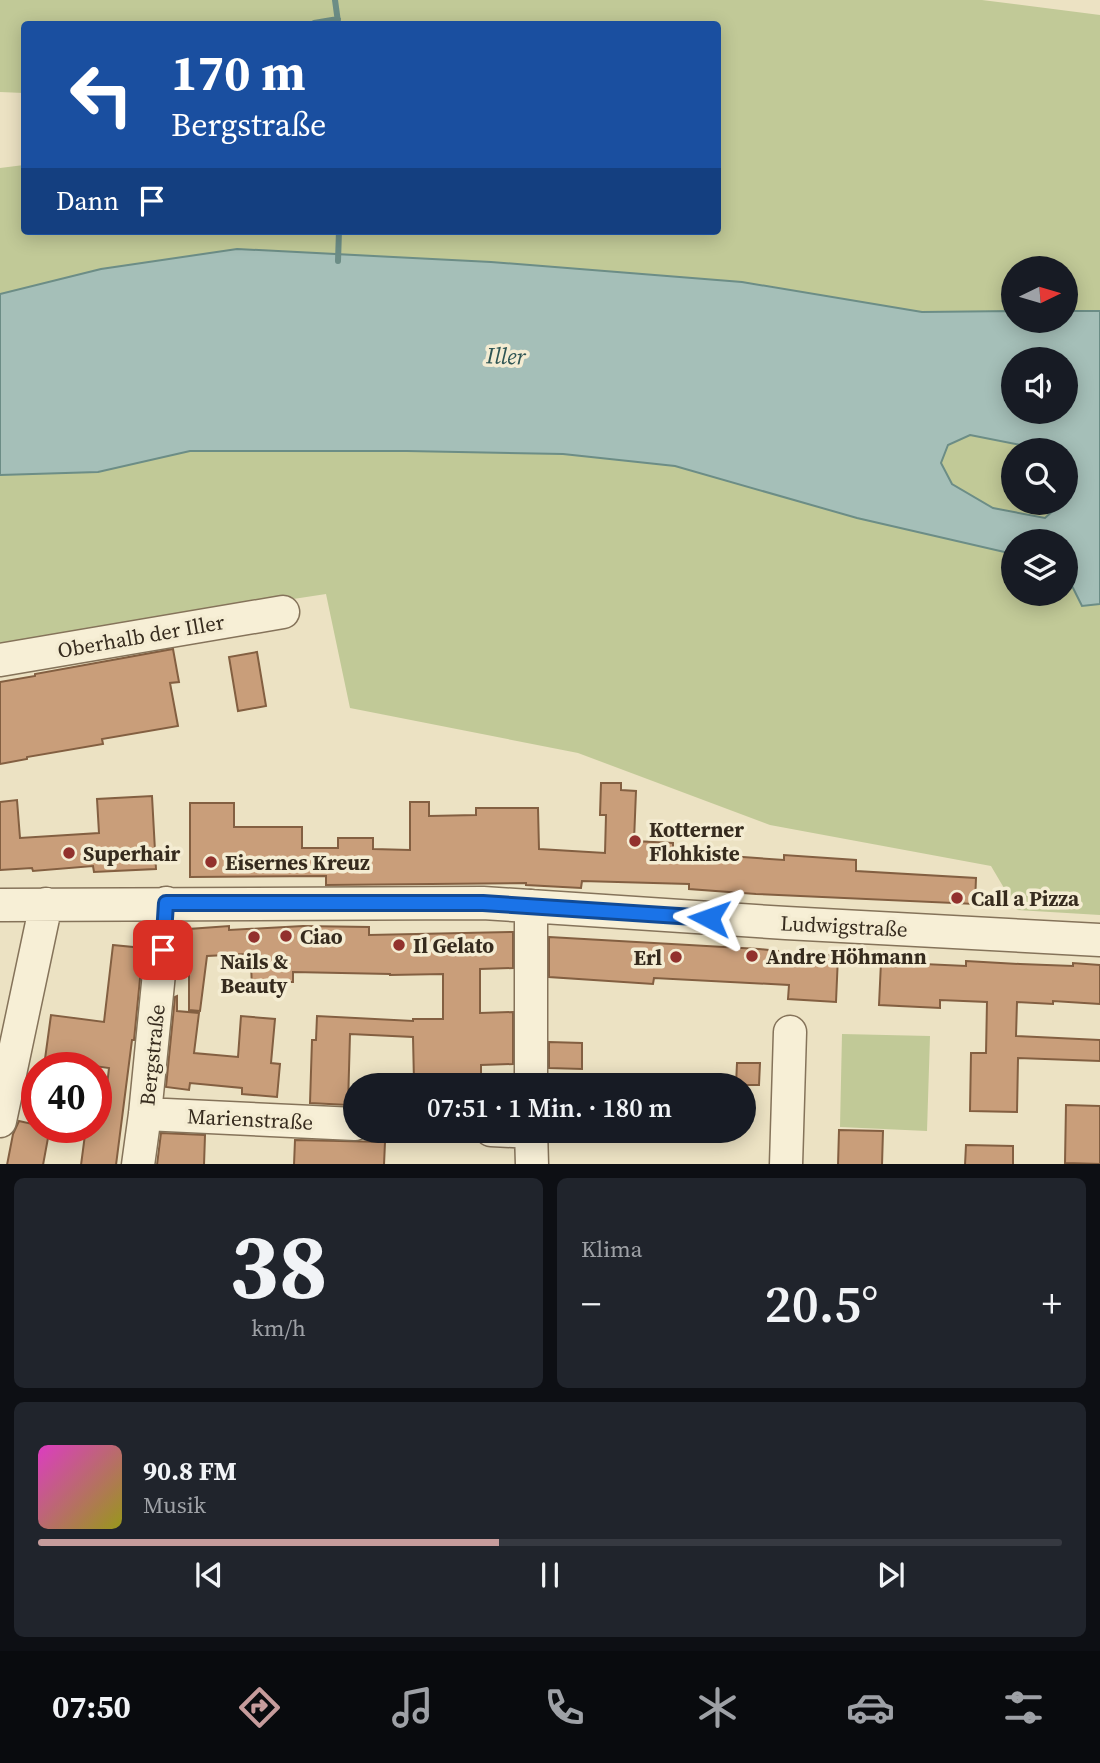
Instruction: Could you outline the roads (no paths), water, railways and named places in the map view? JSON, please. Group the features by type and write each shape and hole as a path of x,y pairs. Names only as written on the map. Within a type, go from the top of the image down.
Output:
{"street":[{"name":"Oberhalb der Iller","path":"0,660 283,612"},
{"name":"Bergstraße","path":"138,1164 161,974 166,903"},
{"name":"Ludwigstraße","path":"0,905 483,903 1100,940"},
{"path":"0,1121 46,904"},
{"path":"531,906 531,1073"},
{"path":"786,1164 790,1031"},
{"name":"Marienstraße","path":"145,1114 343,1123"},
{"path":"531,1143 532,1164"}],"water":[{"name":"Iller","path":"237,249 491,262 742,282 922,312 1001,311 1001,333 1078,333 1078,311 1100,311 1100,604 1082,606 1078,598 1078,529 1001,529 1001,551 857,518 675,466 563,454 190,451 98,472 0,475 0,294 101,269"}],"waterway":[{"path":"335,0 338,21"},
{"path":"326,21 338,19"},
{"path":"338,261 339,235"}],"place":[{"name":"Kotterner Flohkiste","path":"635,841"},
{"name":"Superhair","path":"69,853"},
{"name":"Eisernes Kreuz","path":"211,862"},
{"name":"Call a Pizza","path":"957,898"},
{"name":"Ciao","path":"286,936"},
{"name":"Nails & Beauty","path":"254,937"},
{"name":"Il Gelato","path":"399,945"},
{"name":"Andre Höhmann","path":"752,956"},
{"name":"Erl","path":"676,957"}]}
